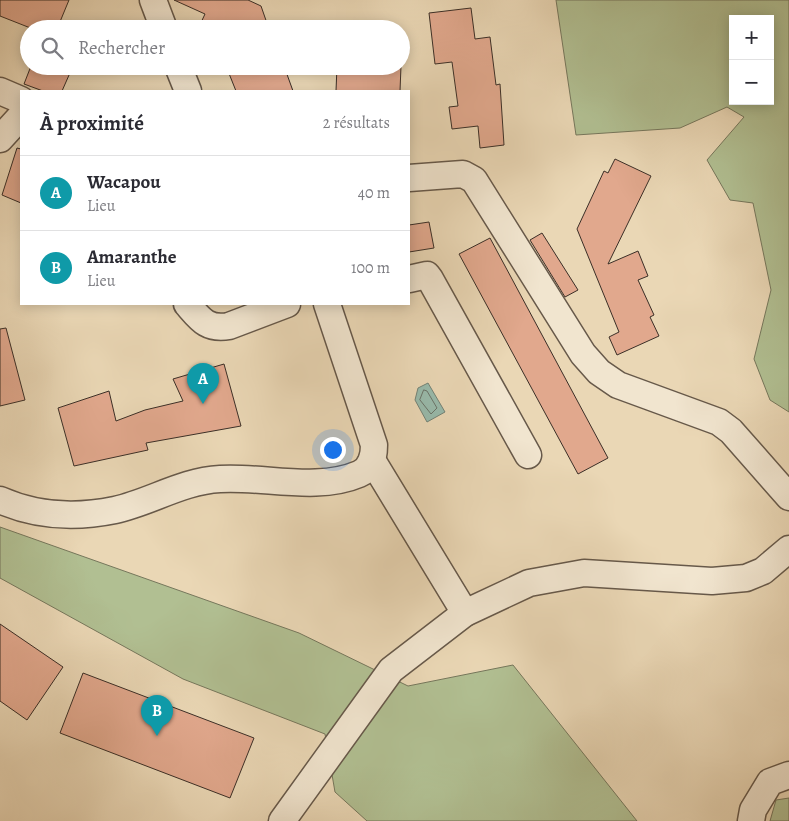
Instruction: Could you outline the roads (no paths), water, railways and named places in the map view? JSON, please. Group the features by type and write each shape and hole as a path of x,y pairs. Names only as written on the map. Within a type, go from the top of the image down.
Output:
{"street":[{"path":"153,0 161,20"},
{"path":"182,75 188,90"},
{"path":"0,91 20,100"},
{"path":"0,139 20,117"},
{"path":"410,178 468,176 474,180 583,354 599,372 618,385 719,422 731,431 789,497"},
{"path":"410,280 421,275 427,275 430,279 528,455"},
{"path":"188,305 204,324 219,328 284,305"},
{"path":"0,500 19,508 72,515 116,510 188,484 220,479 299,482 336,479 360,473 372,460 374,446 333,306"},
{"path":"372,460 465,613"},
{"path":"282,821 391,670 465,613 529,583 584,572 712,581 746,578 763,571 789,549"},
{"path":"751,821 754,810 770,782 789,775"}],"water":[{"path":"428,383 445,412 427,422 415,400 418,388"}],"place":[{"name":"Wacapou","path":"203,404"},
{"name":"Amaranthe","path":"157,736"}]}
